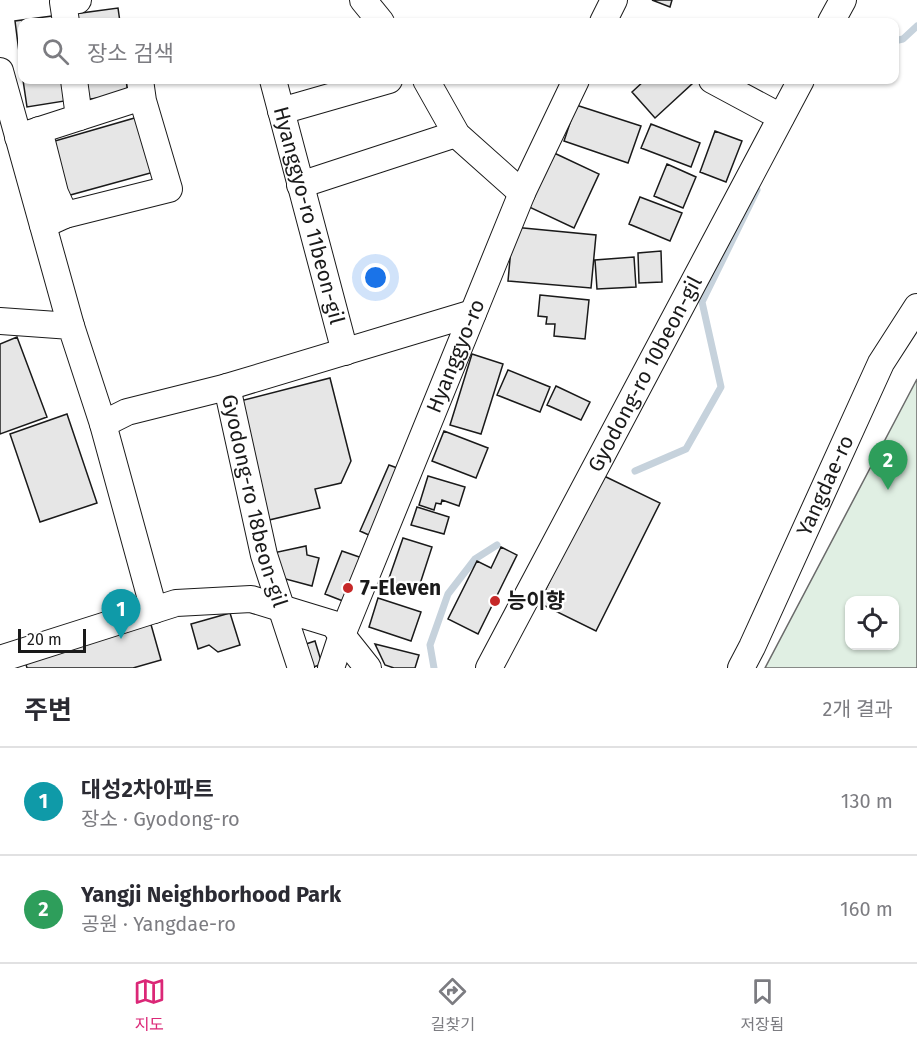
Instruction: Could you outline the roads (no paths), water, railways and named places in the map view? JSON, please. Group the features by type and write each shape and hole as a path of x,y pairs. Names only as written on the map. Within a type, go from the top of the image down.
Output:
{"street":[{"path":"363,0 378,18"},
{"path":"833,18 843,0"},
{"path":"18,66 0,70 28,133 54,220 71,326 103,424 154,610"},
{"path":"75,84 79,117"},
{"name":"Hyanggyo-ro 11beon-gil","path":"274,84 345,352"},
{"path":"281,111 375,84"},
{"path":"428,84 456,134 522,193"},
{"name":"Hyanggyo-ro","path":"331,668 342,635 522,193 574,84"},
{"path":"719,84 781,117"},
{"name":"Gyodong-ro 10beon-gil","path":"489,668 799,84"},
{"path":"28,133 79,117 141,88 169,189 54,220"},
{"path":"300,185 456,134"},
{"name":"Yangdae-ro","path":"741,668 881,363 917,307"},
{"name":"Hyanggyo-ro 11beon-gil","path":"227,387 473,313"},
{"path":"0,321 71,326"},
{"name":"Gyodong-ro 18beon-gil","path":"103,424 127,412 227,387 264,555 301,668"},
{"path":"0,659 176,603 251,599 333,624 368,668"}],"waterway":[{"path":"899,40 917,26"},
{"path":"635,471 686,449 721,387 702,302 757,190"},
{"path":"434,668 430,645 448,594 475,559 497,545"}],"place":[{"name":"Yangji Neighborhood Park","path":"888,490"},
{"name":"7-Eleven","path":"348,588"},
{"name":"능이향","path":"495,601"},
{"name":"대성2차아파트","path":"121,639"}]}
